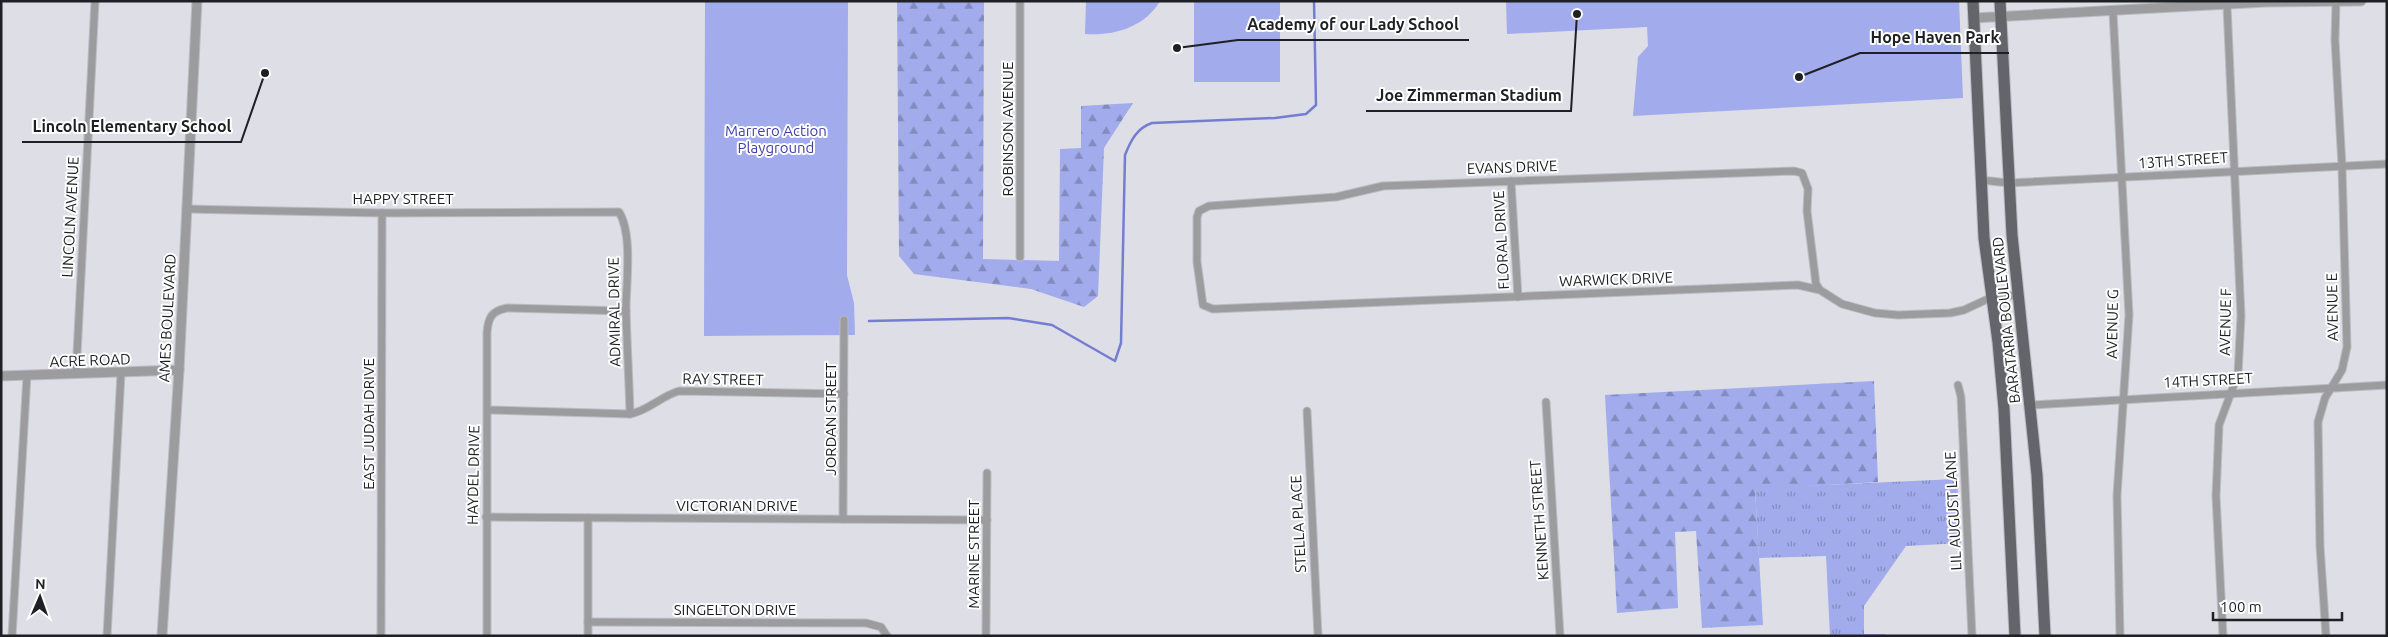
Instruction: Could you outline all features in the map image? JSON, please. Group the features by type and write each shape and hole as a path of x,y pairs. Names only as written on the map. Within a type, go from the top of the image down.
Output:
{"main road":[{"name":"BARATARIA BOULEVARD","path":"1973,1 1984,238 2004,409 2016,636"},
{"name":"BARATARIA BOULEVARD","path":"2000,1 2009,183 2018,295 2037,475 2045,636"}],"street":[{"name":"LINCOLN AVENUE","path":"76,374 95,1"},
{"name":"AMES BOULEVARD","path":"162,636 179,370 197,1"},
{"name":"ROBINSON AVENUE","path":"1020,1 1020,257"},
{"path":"1974,18 2227,6 2266,2 2362,1"},
{"name":"AVENUE E","path":"2326,636 2317,442 2318,422 2325,398 2342,370 2347,347 2342,166 2335,40 2336,2"},
{"name":"AVENUE F","path":"2223,636 2216,496 2219,425 2238,374 2241,316 2227,6"},
{"name":"AVENUE G","path":"2113,12 2129,315 2117,495 2120,636"},
{"name":"13TH STREET","path":"1981,180 2009,183 2387,164"},
{"name":"EVANS DRIVE","path":"1206,308 1203,304 1197,262 1197,217 1199,211 1209,206 1336,197 1383,186 1794,171 1802,173 1808,189 1807,211 1816,284 1820,290"},
{"name":"FLORAL DRIVE","path":"1511,181 1518,297"},
{"name":"HAPPY STREET","path":"186,209 382,213 619,212"},
{"name":"ADMIRAL DRIVE","path":"619,212 625,220 630,414"},
{"name":"EAST JUDAH DRIVE","path":"381,636 382,213"},
{"name":"WARWICK DRIVE","path":"1206,308 1798,286 1820,290 1842,304 1875,313 1898,314 1950,313 1964,310 1992,297 2018,295"},
{"name":"HAYDEL DRIVE","path":"487,636 487,333 490,316 496,310 507,308 626,311"},
{"name":"JORDAN STREET","path":"843,519 844,320"},
{"name":"ACRE ROAD","path":"1,376 179,370"},
{"path":"107,636 121,373"},
{"path":"12,636 27,376"},
{"name":"LIL AUGUST LANE","path":"1958,385 1961,397 1972,636"},
{"name":"14TH STREET","path":"2030,405 2123,398 2387,385"},
{"name":"RAY STREET","path":"488,410 630,414 639,412 667,394 679,391 844,394"},
{"name":"KENNETH STREET","path":"1546,402 1560,636"},
{"name":"STELLA PLACE","path":"1307,411 1318,636"},
{"name":"MARINE STREET","path":"986,636 987,473"},
{"name":"VICTORIAN DRIVE","path":"486,517 987,520"},
{"path":"588,518 588,636"},
{"name":"SINGELTON DRIVE","path":"588,622 866,623 882,628 886,636"}],"green space":[{"name":"Marrero Action Playground","path":"705,1 848,1 847,275 854,303 855,335 704,336"},
{"path":"897,1 984,1 983,259 1059,261 1060,149 1081,148 1081,106 1133,103 1104,148 1098,296 1084,307 1031,289 914,274 899,256"},
{"path":"1086,1 1160,1 1146,17 1128,28 1107,33 1085,34"},
{"path":"1194,1 1280,1 1280,82 1194,82"},
{"path":"1506,1 1959,1 1963,98 1633,116 1638,57 1648,46 1647,27 1507,34"},
{"path":"1874,381 1878,482 1755,489 1763,625 1702,628 1696,531 1675,532 1678,608 1617,613 1605,395"},
{"path":"1957,479 1961,543 1906,546 1864,606 1864,634 1885,634 1885,636 1830,636 1826,556 1759,558 1755,488"}],"waterway":[{"path":"869,321 1008,318 1052,325 1115,361 1121,343 1125,155 1132,140 1138,131 1152,123 1275,118 1306,114 1316,105 1314,1"}],"place":[{"name":"Joe Zimmerman Stadium","path":"1577,14"},
{"name":"Academy of our Lady School","path":"1177,48"},
{"name":"Lincoln Elementary School","path":"265,73"},
{"name":"Hope Haven Park","path":"1799,77"}]}
